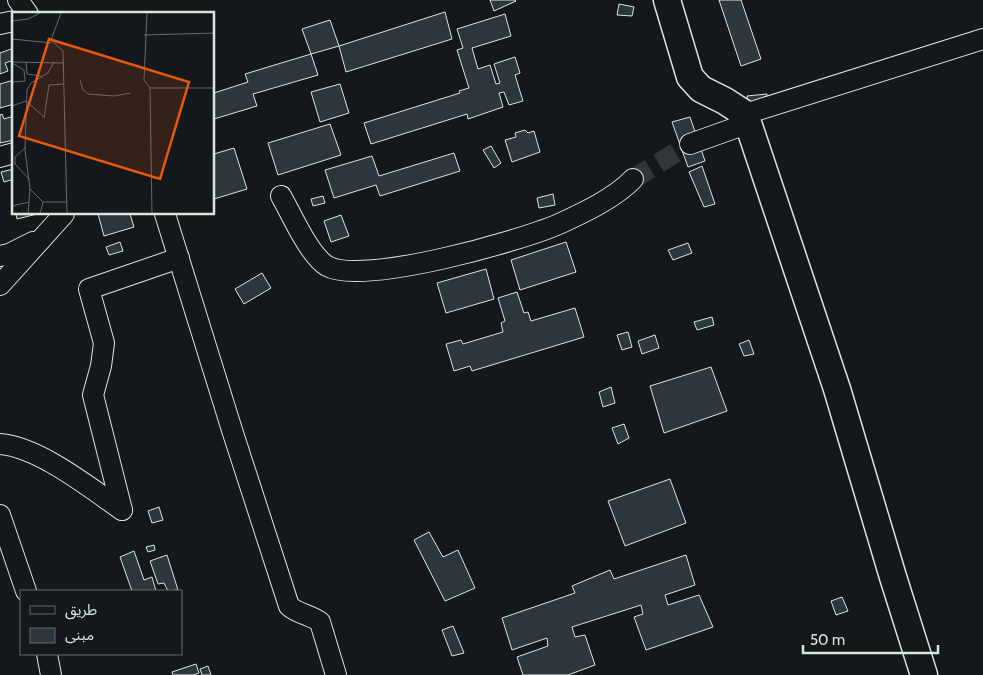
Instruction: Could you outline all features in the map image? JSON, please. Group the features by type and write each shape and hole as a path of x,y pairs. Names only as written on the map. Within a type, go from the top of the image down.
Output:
{"main road":[{"path":"667,0 690,77 700,89 724,101 747,118 836,389 924,675"}],"street":[{"path":"18,0 27,12"},
{"path":"690,144 747,118 983,39"},
{"path":"0,158 12,154"},
{"path":"281,196 318,259 328,266 344,271 361,272 439,260 530,235 559,224 584,211 626,187 634,179"},
{"path":"0,285 63,215"},
{"path":"165,215 289,606 294,611 315,618 320,622 336,675"},
{"path":"0,256 9,254 44,237"},
{"path":"0,444 12,445 59,467 122,510 93,395 101,366 104,343 88,289 179,258"},
{"path":"0,515 26,590"},
{"path":"47,655 51,675"}],"building":[{"path":"490,0 515,0 516,1 494,11"},
{"path":"719,0 741,0 761,59 741,66"},
{"path":"619,4 634,7 632,16 617,15"},
{"path":"445,12 452,39 346,72 339,46"},
{"path":"505,14 511,36 472,48 478,69 490,65 496,84 500,83 494,64 515,57 520,73 515,75 523,101 509,105 504,92 499,93 503,107 468,119 467,114 371,144 364,123 460,93 459,91 469,88 457,50 463,48 457,29"},
{"path":"330,20 339,46 311,54 302,29"},
{"path":"12,49 12,61 5,63 8,71 0,74 0,53"},
{"path":"311,54 318,75 253,94 257,106 215,119 215,93 248,82 245,74"},
{"path":"12,81 12,105 0,108 0,84"},
{"path":"340,84 349,113 320,122 311,92"},
{"path":"767,94 767,102 748,103 747,96"},
{"path":"2,114 4,119 12,117 12,140 0,143 0,115"},
{"path":"690,117 705,161 688,167 672,122"},
{"path":"330,124 341,155 278,175 268,143"},
{"path":"525,130 528,133 534,131 540,152 512,162 505,140 516,137 515,133"},
{"path":"491,146 501,163 494,168 483,150"},
{"path":"234,148 247,189 215,199 215,154"},
{"path":"454,153 460,171 380,196 376,185 334,198 325,170 372,156 379,176"},
{"path":"702,166 715,204 704,207 689,172"},
{"path":"12,169 12,180 4,182 1,172"},
{"path":"553,194 555,205 539,208 537,198"},
{"path":"323,196 325,203 313,206 311,199"},
{"path":"16,215 33,215 17,219"},
{"path":"98,215 130,215 134,227 104,236"},
{"path":"341,215 349,236 331,242 324,221"},
{"path":"120,242 123,251 109,255 106,247"},
{"path":"566,242 576,272 520,290 511,260"},
{"path":"688,243 692,253 673,260 668,250"},
{"path":"486,269 494,299 446,313 437,283"},
{"path":"262,273 271,288 244,304 235,289"},
{"path":"517,292 524,313 528,312 531,321 575,308 584,337 472,371 470,366 454,371 446,344 461,340 463,344 503,332 501,323 505,321 498,298"},
{"path":"712,317 714,325 697,330 694,322"},
{"path":"628,332 632,347 622,350 617,335"},
{"path":"655,335 659,348 642,354 638,341"},
{"path":"749,340 754,354 744,356 739,344"},
{"path":"711,367 727,411 664,433 650,386"},
{"path":"611,387 615,403 603,407 599,392"},
{"path":"624,424 629,438 618,444 612,428"},
{"path":"670,479 686,523 625,546 608,501"},
{"path":"159,507 163,520 152,523 148,511"},
{"path":"429,532 443,557 458,550 475,588 445,601 414,540"},
{"path":"154,545 155,550 148,552 146,547"},
{"path":"134,551 144,580 152,577 156,590 132,590 120,557"},
{"path":"167,555 178,590 168,590 164,583 158,584 150,561"},
{"path":"686,555 695,585 665,595 668,605 699,595 713,627 646,650 634,617 643,614 641,605 572,627 575,637 585,635 595,665 568,675 523,675 517,657 548,646 547,638 512,650 502,618 575,593 572,586 610,570 614,579"},
{"path":"842,597 848,611 836,615 831,601"},
{"path":"453,626 464,653 452,656 442,630"},
{"path":"196,664 199,673 193,675 173,675 172,672"},
{"path":"208,666 211,675 202,675 200,669"}],"tunnel":[{"path":"633,179 690,144"}]}
